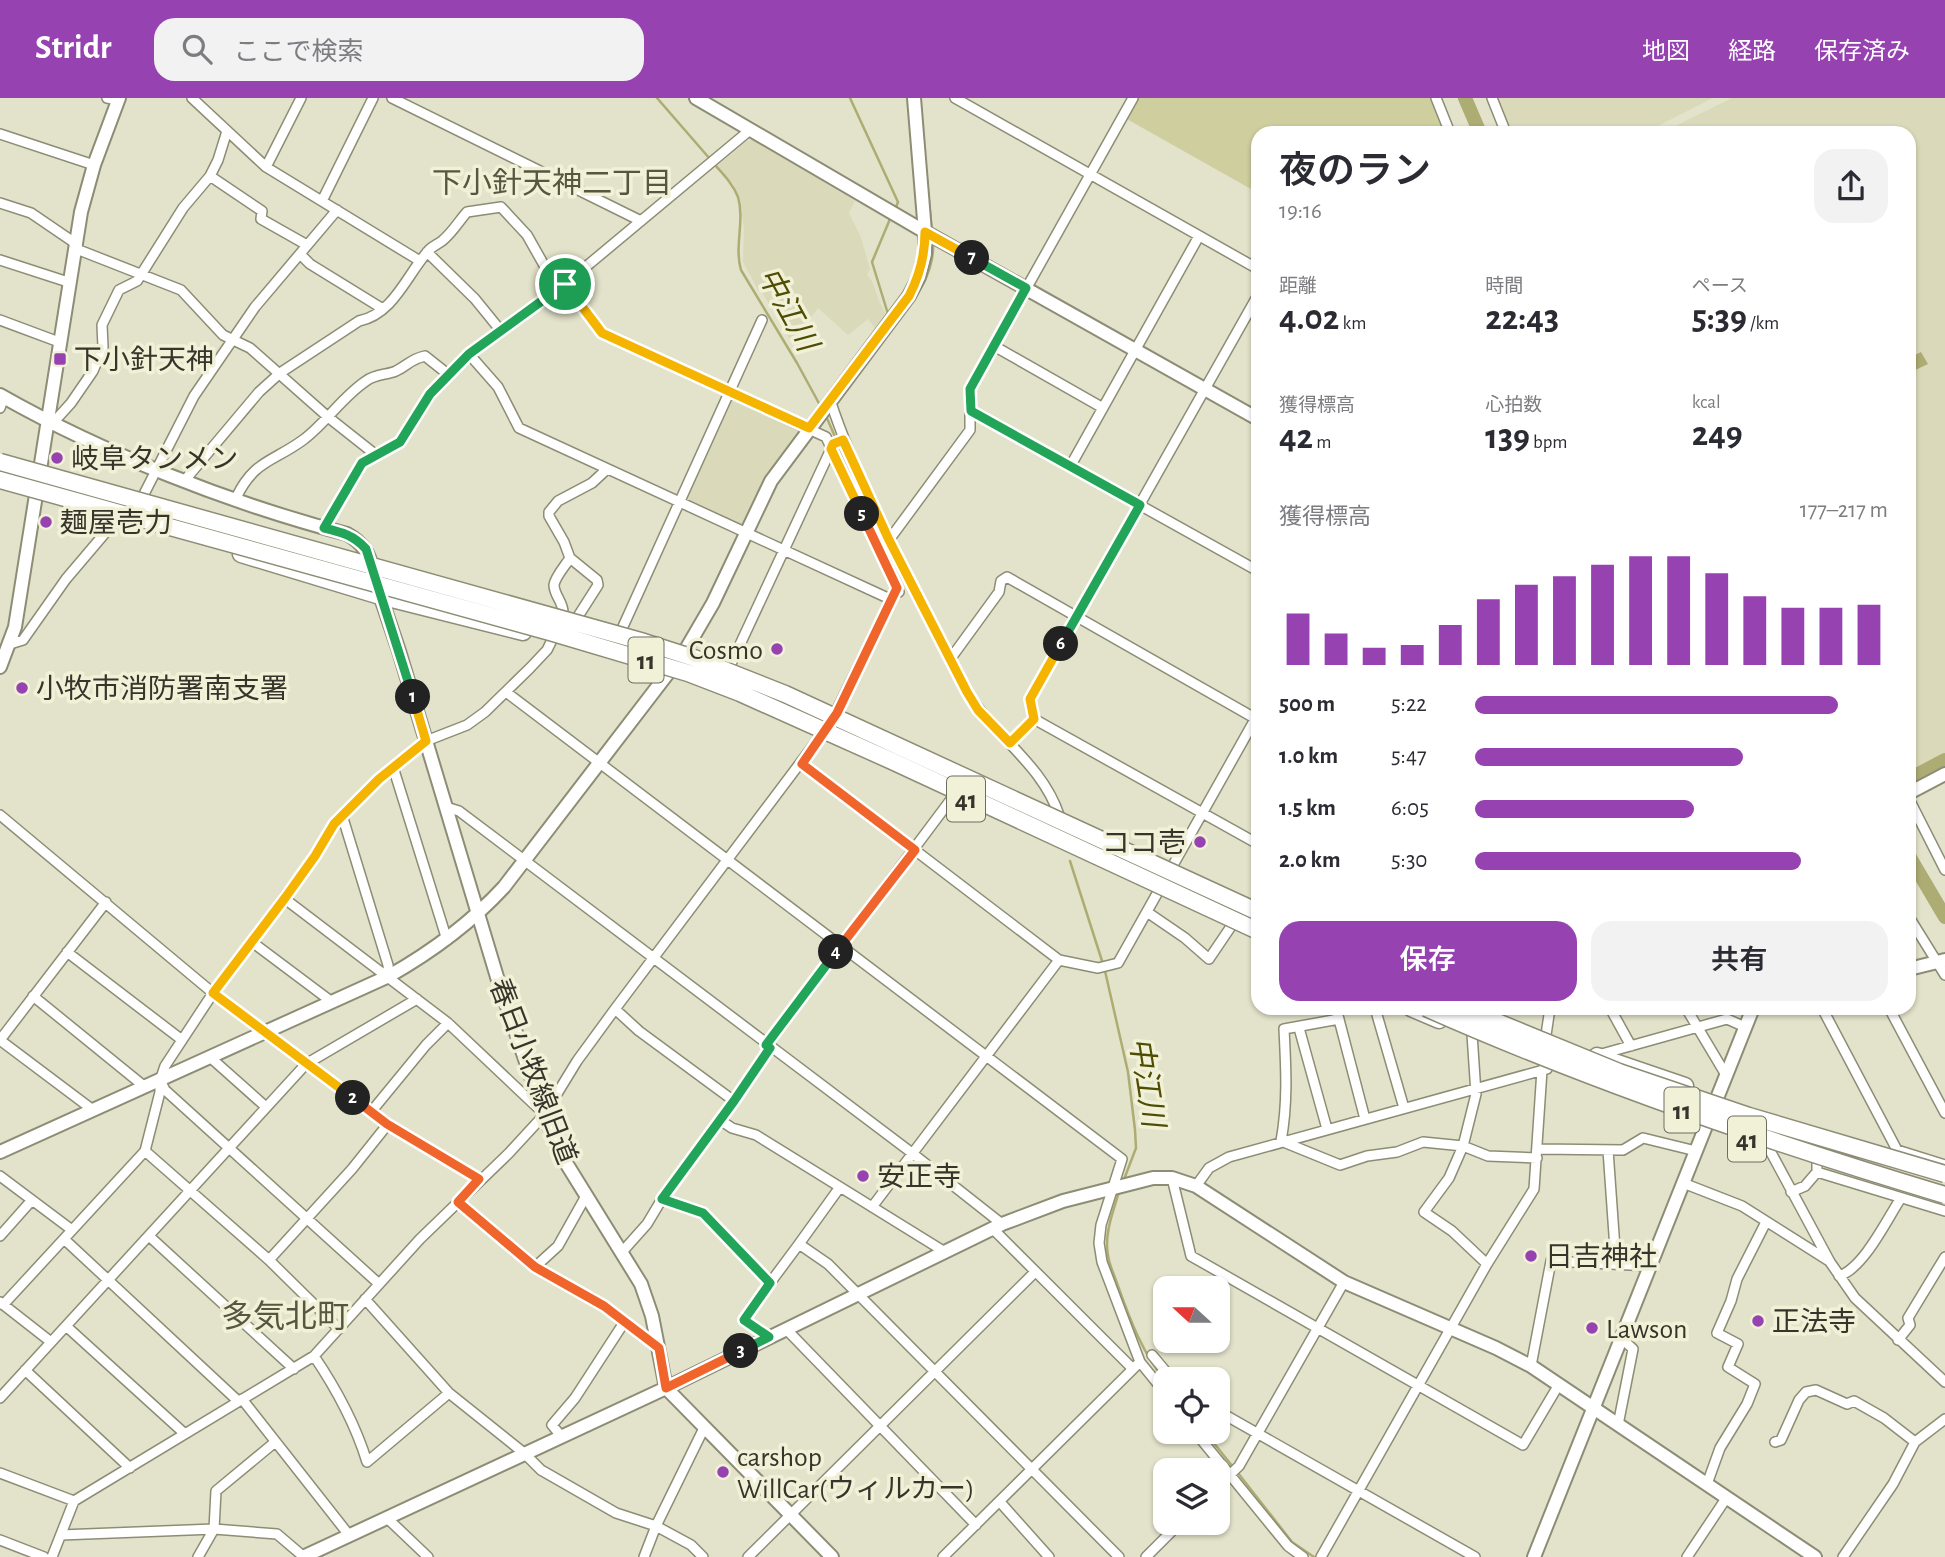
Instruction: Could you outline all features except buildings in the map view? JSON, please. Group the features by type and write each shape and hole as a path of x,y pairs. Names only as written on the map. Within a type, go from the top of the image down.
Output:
{"highway":[{"name":"41","path":"0,459 370,559 621,631 730,666 1059,815 1251,907"},
{"name":"11","path":"0,459 644,642 746,678 1251,907"},
{"path":"0,471 203,531 366,575 376,590"},
{"name":"41","path":"0,483 34,496 376,590 706,685 955,793 1251,935"},
{"name":"11","path":"0,483 376,590 688,673 740,693 892,761 1251,928"},
{"path":"415,579 425,588 682,662 781,700 878,744 896,743 1030,802"},
{"path":"892,761 905,760 1251,919"},
{"name":"41","path":"1427,1015 1547,1069 1767,1145 1817,1167 1945,1200"},
{"name":"11","path":"1442,1015 1600,1081 1742,1132 1945,1195"},
{"path":"1450,1015 1458,1025 1503,1047"},
{"name":"11","path":"1480,1015 1619,1072 1749,1116 1945,1172"},
{"name":"41","path":"1496,1015 1596,1055 1717,1097 1896,1152 1945,1172"}],"street":[{"path":"192,98 266,167 420,261"},
{"path":"266,167 301,98"},
{"path":"322,201 373,98"},
{"path":"392,98 640,221"},
{"path":"696,98 1251,415"},
{"path":"0,1152 389,976 447,940 478,914 525,862 685,651 713,603 771,481 909,296 919,278 930,234 914,98"},
{"path":"956,98 1251,265"},
{"path":"889,540 970,430 970,389 1133,98"},
{"path":"1436,98 1447,126"},
{"path":"1492,98 1503,126"},
{"path":"0,667 15,627 34,496 50,423 59,342 75,243 94,165 115,99"},
{"path":"324,528 362,463 400,442 430,394 469,354 561,287 750,130"},
{"path":"50,423 71,403 93,371 103,347 102,325 119,290 137,281 183,208 210,176 227,131"},
{"path":"0,134 94,165"},
{"path":"210,176 262,211 261,219 307,245"},
{"path":"0,203 31,213 75,243 79,250 181,290 223,335 250,348 328,417 376,455"},
{"path":"185,480 259,392 280,373 359,321 373,318 401,289 427,252 442,241 467,212 501,207 527,235 561,287 602,333 729,393 813,422 826,438 836,444 978,710 1036,771 1053,797 1059,815"},
{"path":"142,498 182,416 255,307 337,210"},
{"path":"1071,465 1199,236"},
{"path":"427,252 475,299 501,331"},
{"path":"300,254 310,264 383,309"},
{"path":"0,260 68,282"},
{"path":"1251,308 1030,699 1034,719 1251,840"},
{"path":"0,320 59,342"},
{"path":"621,631 762,320"},
{"path":"994,346 1103,408"},
{"path":"469,354 498,387 519,428 890,599"},
{"path":"236,498 252,472 270,458 303,440 366,381 396,371 411,359 425,356 449,375"},
{"path":"1,400 185,480 347,534 358,540 370,559"},
{"path":"51,1557 74,1501 314,1356 378,1283 479,1179 509,1153 544,1115 578,1060 615,1009 802,764 837,713 890,599 899,591 836,444 828,402"},
{"path":"971,411 1251,567"},
{"path":"730,666 836,444"},
{"path":"570,558 554,583 569,616 598,585 597,580 570,558 549,512 558,501 592,484 607,469"},
{"path":"10,644 23,640 66,579 111,526 114,518"},
{"name":"春日小牧線旧道","path":"370,559 376,590 426,741 497,977 544,1115 563,1158 641,1284 659,1348 666,1388"},
{"path":"951,658 999,592 1001,581 1007,577 1251,715"},
{"path":"51,1342 1,1304 145,1151 165,1066 213,993 285,898 342,815 393,767 426,741 467,725 506,692 547,650 552,640"},
{"path":"506,692 1122,1159 1101,1224 1099,1243 1102,1262 1136,1366"},
{"path":"1010,743 1034,719"},
{"path":"802,764 1059,960 1102,967 1118,963 1251,728"},
{"path":"393,767 447,940"},
{"path":"1916,789 1945,774"},
{"path":"622,1251 647,1224 662,1199 734,1101 768,1046 955,793"},
{"path":"446,807 458,811 912,1153 998,1226 1035,1272 1153,1382"},
{"path":"1916,813 1945,870"},
{"path":"342,815 388,965 389,976"},
{"path":"0,816 265,1033 387,1124 479,1179"},
{"path":"285,898 448,1023 544,1115"},
{"path":"93,1110 0,1040 106,902"},
{"path":"1147,912 1209,958 1231,925"},
{"path":"1916,926 1941,961 1945,975"},
{"path":"252,942 332,1002"},
{"path":"67,952 182,1040"},
{"path":"872,1207 1059,960"},
{"path":"1916,967 1941,961"},
{"path":"33,996 145,1087"},
{"path":"0,1398 306,1064 417,999"},
{"path":"615,1009 639,1031 734,1101"},
{"path":"1338,1015 1365,1119"},
{"path":"1377,1015 1404,1108"},
{"path":"1546,1035 1549,1015"},
{"path":"1614,1015 1631,1046"},
{"path":"1690,1015 1726,1075"},
{"path":"1534,1557 1750,1015"},
{"path":"1826,1015 1896,1152 1945,1165"},
{"path":"1893,1015 1945,1113"},
{"path":"1283,1141 1287,1088 1284,1029 1339,1019"},
{"path":"1596,1055 1727,1019 1745,1027"},
{"path":"371,1112 426,1045 448,1023"},
{"path":"1299,1028 1327,1129"},
{"path":"1472,1034 1476,1094 1463,1146 1449,1178 1424,1212 1452,1231 1488,1264"},
{"path":"211,1058 266,1107"},
{"path":"1196,1186 1202,1176 1219,1161 1547,1069 1534,1189 1530,1198 1450,1329 1323,1554"},
{"path":"160,1081 165,1090 378,1283"},
{"path":"720,1120 732,1128 756,1135 945,1252"},
{"path":"269,1260 352,1170 358,1158 387,1124"},
{"path":"1283,1141 1340,1165 1367,1156 1397,1152 1423,1142 1463,1146 1488,1156 1623,1150 1643,1138 1696,1151"},
{"path":"1767,1145 1839,1276 1862,1306 1945,1382"},
{"path":"1608,1150 1616,1263"},
{"path":"145,1151 269,1260 339,1328"},
{"path":"1791,1192 1805,1185 1817,1167 1945,1211"},
{"path":"0,1176 72,1230"},
{"path":"61,1535 214,1529 277,1534 303,1557 666,1388 998,1226 1063,1201 1112,1187 1153,1178 1172,1178 1196,1186 1344,1282 1531,1366 1815,1557"},
{"path":"1172,1178 1191,1256 1522,1445 1558,1386"},
{"path":"1683,1183 1742,1206 1830,1262"},
{"path":"769,1337 744,1320 840,1187"},
{"path":"535,1267 558,1245 586,1196"},
{"path":"1839,1276 1864,1257 1901,1198"},
{"path":"662,1199 703,1213 770,1283"},
{"path":"0,1236 32,1200"},
{"path":"458,1202 535,1267 604,1306 659,1348"},
{"path":"1707,1484 1720,1448 1747,1404 1755,1384 1728,1367 1738,1344 1717,1333 1737,1279 1766,1222"},
{"path":"149,1236 294,1369"},
{"path":"64,1239 240,1400 349,1535"},
{"path":"799,1244 828,1264 1119,1557"},
{"path":"1898,1340 1910,1325 1908,1318 1945,1258"},
{"path":"1531,1366 1552,1261 1650,1266"},
{"path":"748,1557 1035,1272"},
{"path":"1230,1474 1238,1466 1344,1282"},
{"path":"365,1299 449,1393 524,1453 541,1470 616,1513 656,1526 691,1545 703,1557"},
{"path":"561,1436 552,1425 575,1398 625,1321"},
{"path":"66,1326 185,1434"},
{"path":"786,1329 976,1525"},
{"path":"1618,1425 1633,1349 1620,1338"},
{"path":"1152,1355 1162,1367"},
{"path":"314,1356 338,1391 358,1433 366,1462 449,1393"},
{"path":"943,1557 1136,1366"},
{"path":"26,1370 130,1468"},
{"path":"666,1388 832,1557"},
{"path":"1775,1442 1781,1440 1799,1400 1806,1392 1816,1390 1847,1404 1854,1401 1866,1406 1915,1442"},
{"path":"1230,1418 1475,1557"},
{"path":"1843,1557 1893,1484 1915,1442 1945,1419"},
{"path":"644,1557 656,1526 704,1428"},
{"path":"198,1557 214,1529 216,1491 274,1443"},
{"path":"1204,1444 1216,1458"},
{"path":"0,1473 74,1501"},
{"path":"1230,1476 1288,1546 1303,1557"},
{"path":"1688,1557 1727,1497"},
{"path":"1000,1502 1049,1557"},
{"path":"387,1518 428,1557"},
{"path":"1146,1557 1168,1535"},
{"path":"0,1540 44,1557"}],"shaded area":[{"path":"1137,98 1433,98 1444,126 1251,126 1251,189 1125,118"},
{"path":"1494,98 1713,98 1658,126 1505,126"},
{"path":"1732,98 1945,98 1945,765 1916,780 1916,126 1675,126"},
{"path":"753,140 855,201 849,213 861,237 870,269 867,275 888,318 877,331 868,319 848,335 818,308 792,343 743,262 744,229 740,199 734,185 717,166 747,141"},
{"path":"1921,352 1928,364 1916,370 1916,354"},
{"path":"733,398 799,429 800,432 740,527 684,499 729,399"}],"waterway":[{"name":"中江川","path":"657,98 710,159"},
{"path":"850,98 898,202 896,207"},
{"path":"1465,98 1477,126"},
{"name":"中江川","path":"714,164 731,183 738,197 741,270 821,407"},
{"path":"926,169 932,232"},
{"path":"888,314 872,262 890,219"},
{"path":"898,320 918,294 928,274 933,242"},
{"name":"中江川","path":"826,416 836,439"},
{"name":"中江川","path":"838,445 877,530 962,693 973,711 1028,770"},
{"path":"1916,775 1945,760"},
{"name":"中江川","path":"1070,861 1103,964"},
{"path":"1916,868 1945,917"},
{"name":"中江川","path":"1105,971 1128,1072 1135,1130 1136,1148 1123,1182"},
{"name":"中江川","path":"1119,1192 1108,1231 1109,1259 1127,1311 1155,1367"},
{"name":"中江川","path":"1215,1444 1233,1467"},
{"name":"中江川","path":"1238,1473 1292,1542 1314,1557"},
{"path":"1688,1547 1718,1503"}],"place":[{"name":"下小針天神","path":"60,359"},
{"name":"岐阜タンメン","path":"57,458"},
{"name":"麺屋壱力","path":"46,522"},
{"name":"Cosmo","path":"777,649"},
{"name":"小牧市消防署南支署","path":"22,688"},
{"name":"ココ壱","path":"1200,842"},
{"name":"安正寺","path":"863,1176"},
{"name":"日吉神社","path":"1531,1256"},
{"name":"正法寺","path":"1758,1321"},
{"name":"Lawson","path":"1592,1328"},
{"name":"carshop WillCar(ウィルカー)","path":"723,1472"}],"district":[{"name":"下小針天神二丁目","path":"552,183"},
{"name":"多気北町","path":"285,1316"}],"route":[{"path":"925,232 1026,288 970,389 971,411 1140,505 1030,699 1034,719 1010,743 978,710 967,692 889,540 843,440 833,444 831,449 897,588 837,713 802,764 915,850 766,1045 770,1048 662,1199 703,1213 770,1283 744,1320 769,1337 666,1388 659,1348 604,1306 535,1267 458,1202 479,1179 387,1124 213,993 285,898 334,824 379,779 426,741 366,549 358,540 347,534 324,528 362,463 400,442 430,394 469,354 565,284 602,333 809,428 909,296 919,278 925,254 925,232"}]}
